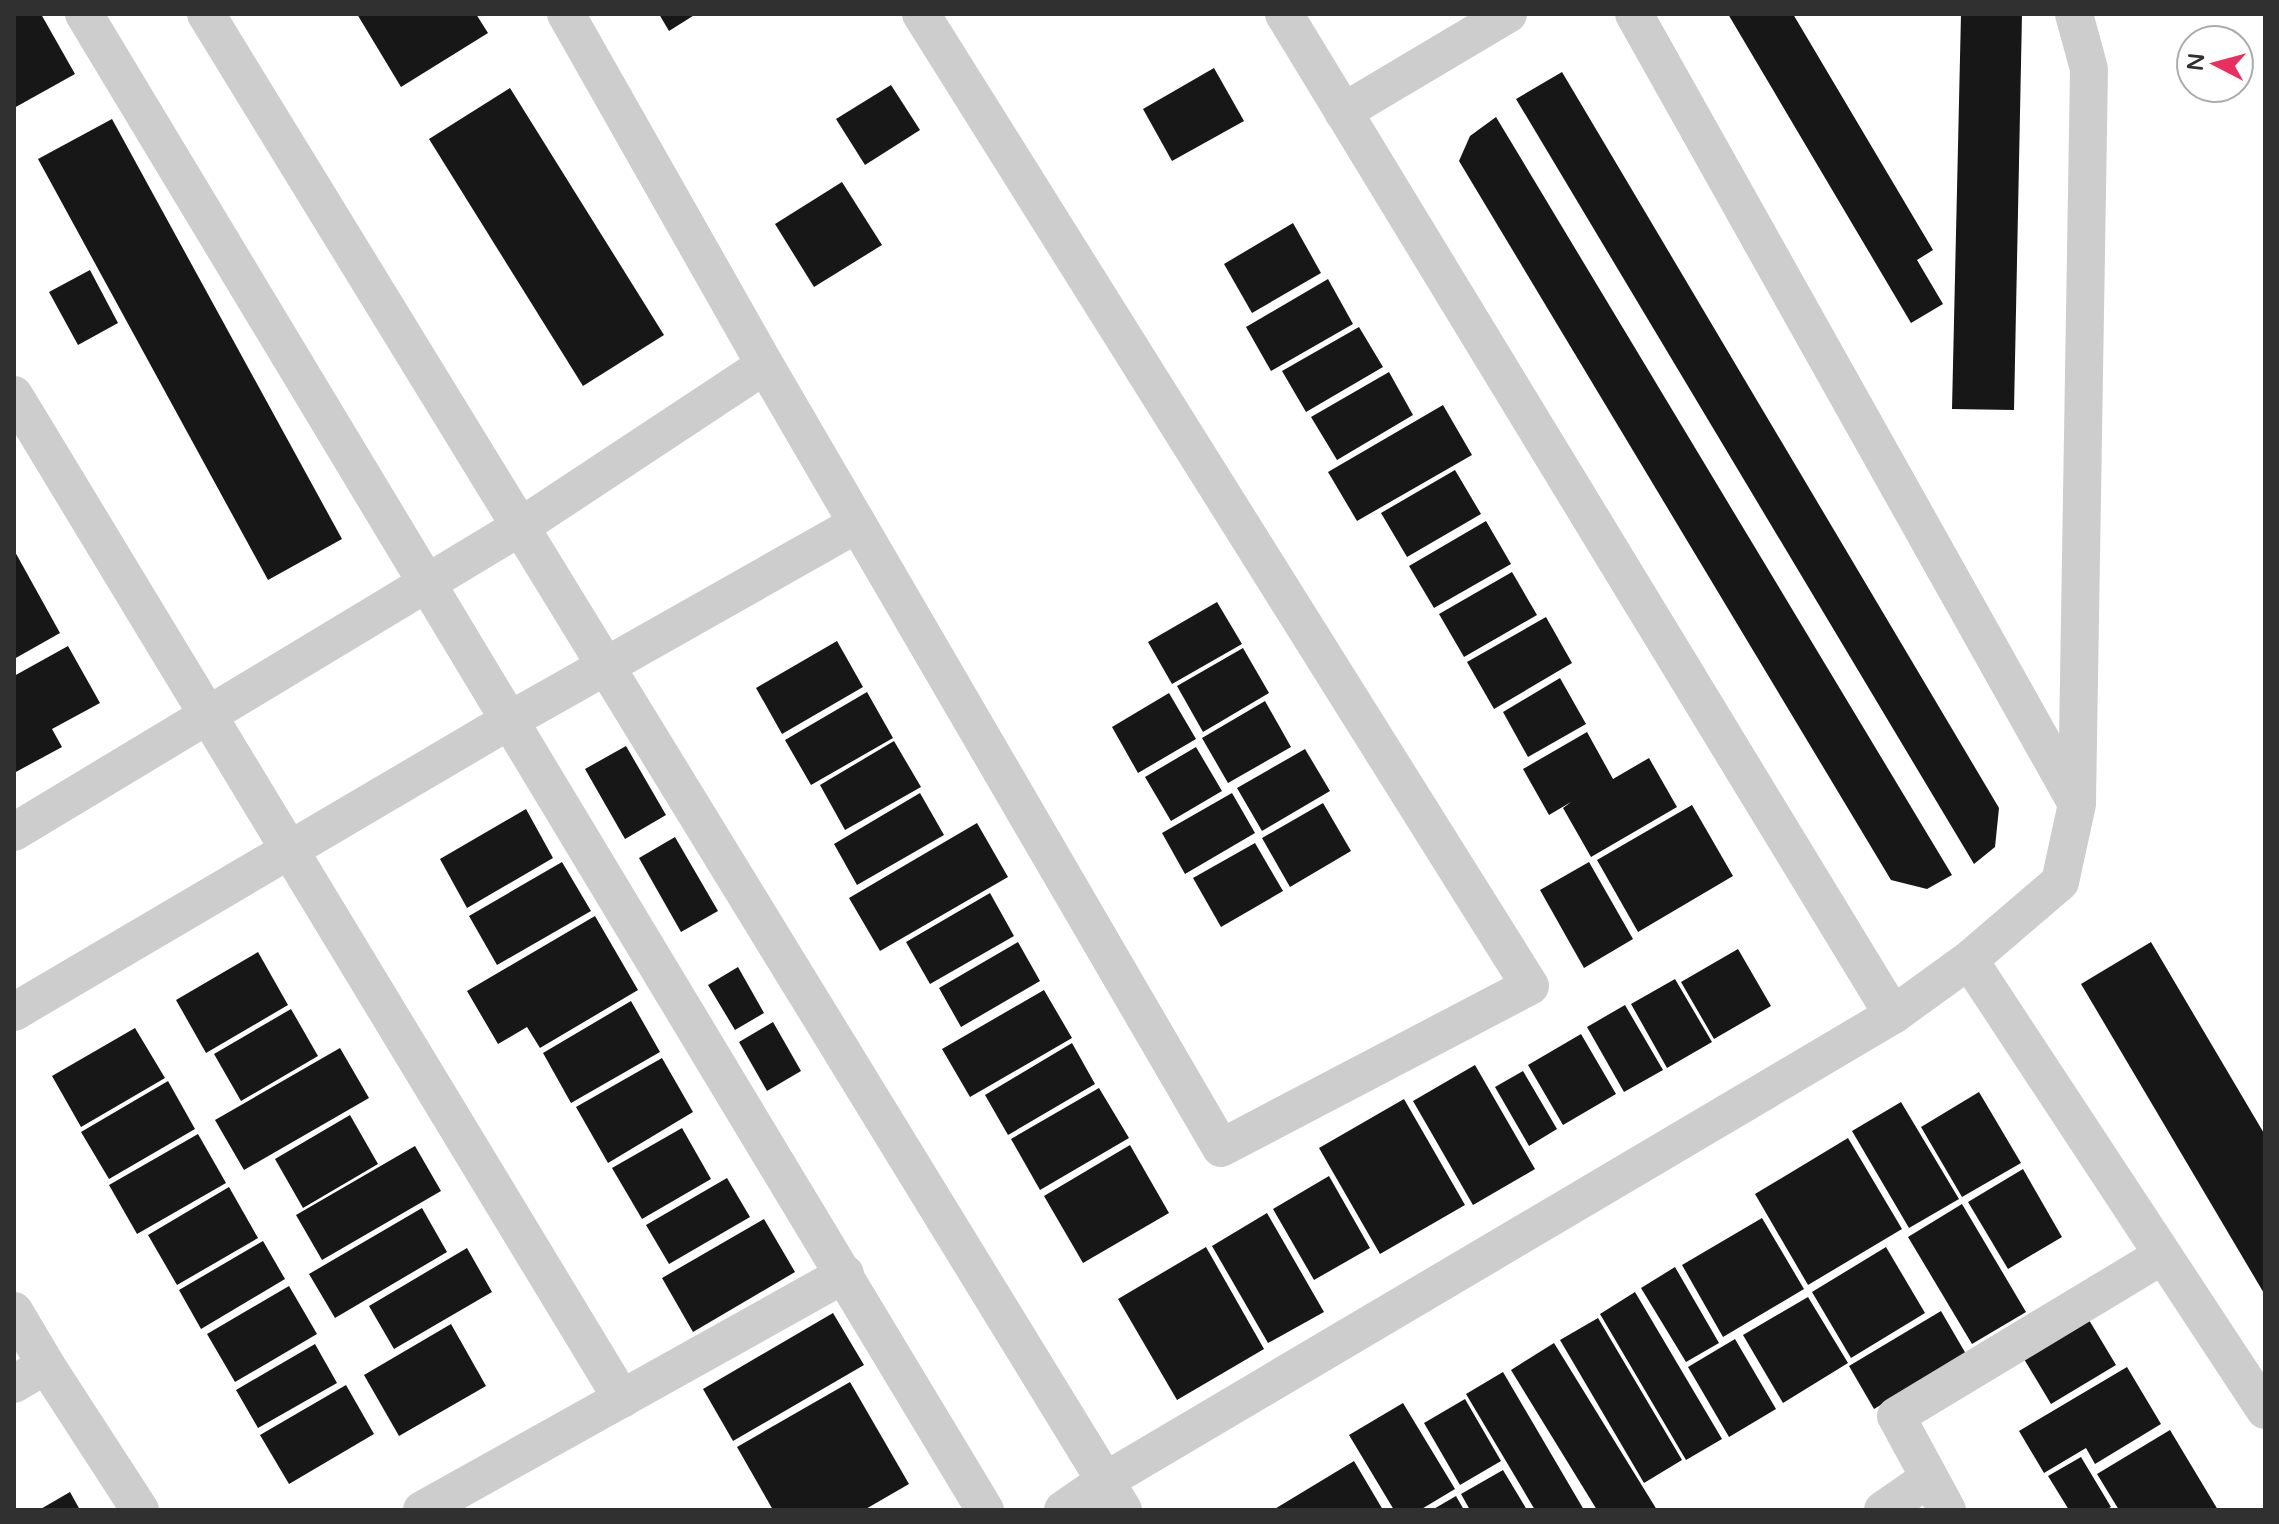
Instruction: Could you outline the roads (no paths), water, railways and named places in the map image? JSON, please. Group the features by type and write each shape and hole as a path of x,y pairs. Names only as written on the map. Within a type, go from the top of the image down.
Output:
{"street":[{"path":"84,14 512,719 985,1510"},
{"path":"206,14 1114,1495"},
{"path":"566,14 765,365 1221,1148 1530,986 921,14"},
{"path":"1284,14 1893,1015"},
{"path":"1343,112 1508,14"},
{"path":"1634,14 2077,804"},
{"path":"1063,1510 1114,1495 1893,1015 1969,960 2060,882 2077,804 2089,69 2074,14"},
{"path":"14,832 520,527 765,365"},
{"path":"14,395 622,1399"},
{"path":"14,1012 512,719 857,524"},
{"path":"1969,960 2265,1410"},
{"path":"1883,1510 1938,1494 1896,1416 2163,1255"},
{"path":"422,1510 845,1274"},
{"path":"14,1311 30,1374 140,1510"}]}
